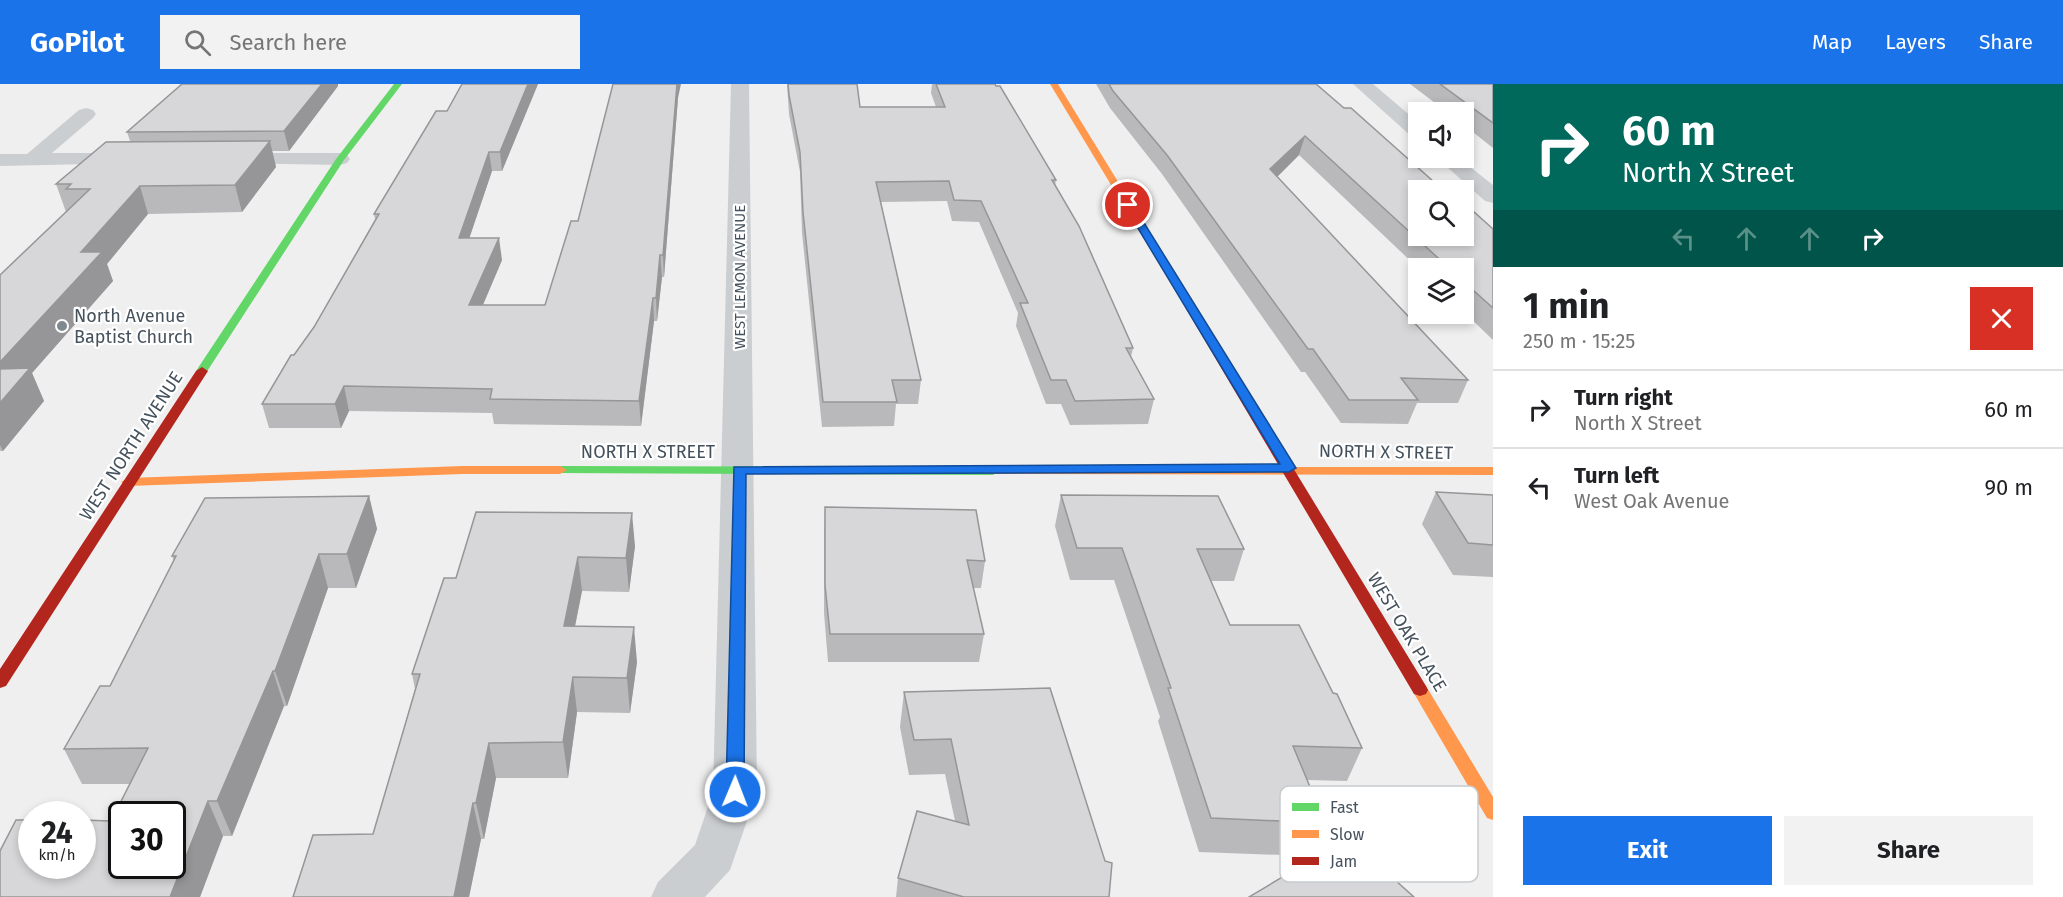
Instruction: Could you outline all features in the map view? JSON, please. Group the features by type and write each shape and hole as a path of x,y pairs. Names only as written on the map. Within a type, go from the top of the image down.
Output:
{"street":[{"name":"WEST NORTH AVENUE","path":"0,682 340,159 398,84"},
{"name":"WEST LEMON AVENUE","path":"675,897 714,856 735,792 740,84"},
{"name":"WEST OAK PLACE","path":"1054,84 1289,468 1477,786"},
{"path":"1362,84 1408,124"},
{"path":"33,159 86,114"},
{"path":"0,160 151,159"},
{"path":"210,159 340,159"},
{"path":"1459,168 1493,196"},
{"name":"NORTH X STREET","path":"128,482 463,470 1289,468 1493,471"},
{"name":"WEST OAK PLACE","path":"1478,788 1493,813"}],"building":[{"path":"182,84 322,84 284,131 127,132"},
{"path":"462,84 528,84 500,152 489,152 459,238 499,238 469,305 545,305 571,221 578,221 613,84 677,84 663,255 660,255 656,298 653,298 639,401 490,399 492,389 344,386 335,404 262,404 291,355 294,355 314,327 379,214 374,214 436,111 447,111"},
{"path":"788,84 857,84 860,107 945,107 936,84 995,84 1000,86 1056,180 1052,180 1079,226 1133,348 1126,348 1154,399 1075,401 1066,380 1051,380 1020,303 1028,303 981,201 954,200 949,181 876,182 921,380 892,380 897,402 823,402 803,212 800,152"},
{"path":"1109,84 1316,84 1344,108 1351,108 1408,159 1408,168 1418,168 1432,180 1408,180 1408,230 1305,136 1270,169 1408,316 1408,324 1415,324 1468,380 1401,378 1418,400 1349,400 1313,349 1308,349 1167,155"},
{"path":"1440,84 1493,84 1493,123 1474,109 1474,102 1464,102"},
{"path":"270,141 235,185 140,186 81,252 102,252 0,362 0,275 90,189 66,189 71,184 56,184 106,142"},
{"path":"1474,212 1493,229 1493,308 1474,291 1474,258 1438,258 1425,246 1474,246"},
{"path":"30,368 0,403 0,369"},
{"path":"1436,492 1493,495 1493,545 1468,543"},
{"path":"1061,495 1218,496 1244,549 1197,549 1230,625 1299,625 1333,693 1337,694 1362,748 1293,746 1310,786 1280,786 1280,821 1211,818 1168,688 1171,688 1122,548 1077,548"},
{"path":"369,496 347,554 319,554 275,671 273,671 217,801 208,801 186,857 186,801 121,801 148,748 64,749 100,686 110,686 176,556 172,556 205,498"},
{"path":"825,507 976,510 985,561 967,560 984,634 830,634 825,585"},
{"path":"476,512 632,513 626,558 578,557 564,626 634,627 627,678 573,677 563,742 489,743 476,803 473,803 454,897 293,897 313,835 373,834 420,674 412,674 444,578 456,578"},
{"path":"1050,688 1105,861 1112,863 1109,897 964,897 898,878 917,811 969,825 951,739 914,740 904,692"},
{"path":"16,820 18,820 18,879 96,879 96,820 108,821 108,879 177,879 170,897 0,897 0,851"},
{"path":"1280,879 1280,882 1397,882 1414,897 1249,897"}],"traffic: fast":[{"path":"202,371 340,159 398,84"},
{"path":"560,470 993,471"}],"traffic: slow":[{"path":"1054,84 1190,307"},
{"path":"128,482 463,470 560,470"},
{"path":"993,471 1493,471"},
{"path":"1420,690 1477,786"},
{"path":"1478,788 1493,813"}],"traffic: jam":[{"path":"1190,307 1420,690"},
{"path":"0,682 202,371"}],"place":[{"name":"North Avenue Baptist Church","path":"62,326"}],"route":[{"path":"735,792 739,470 1289,468 1128,205"}]}
